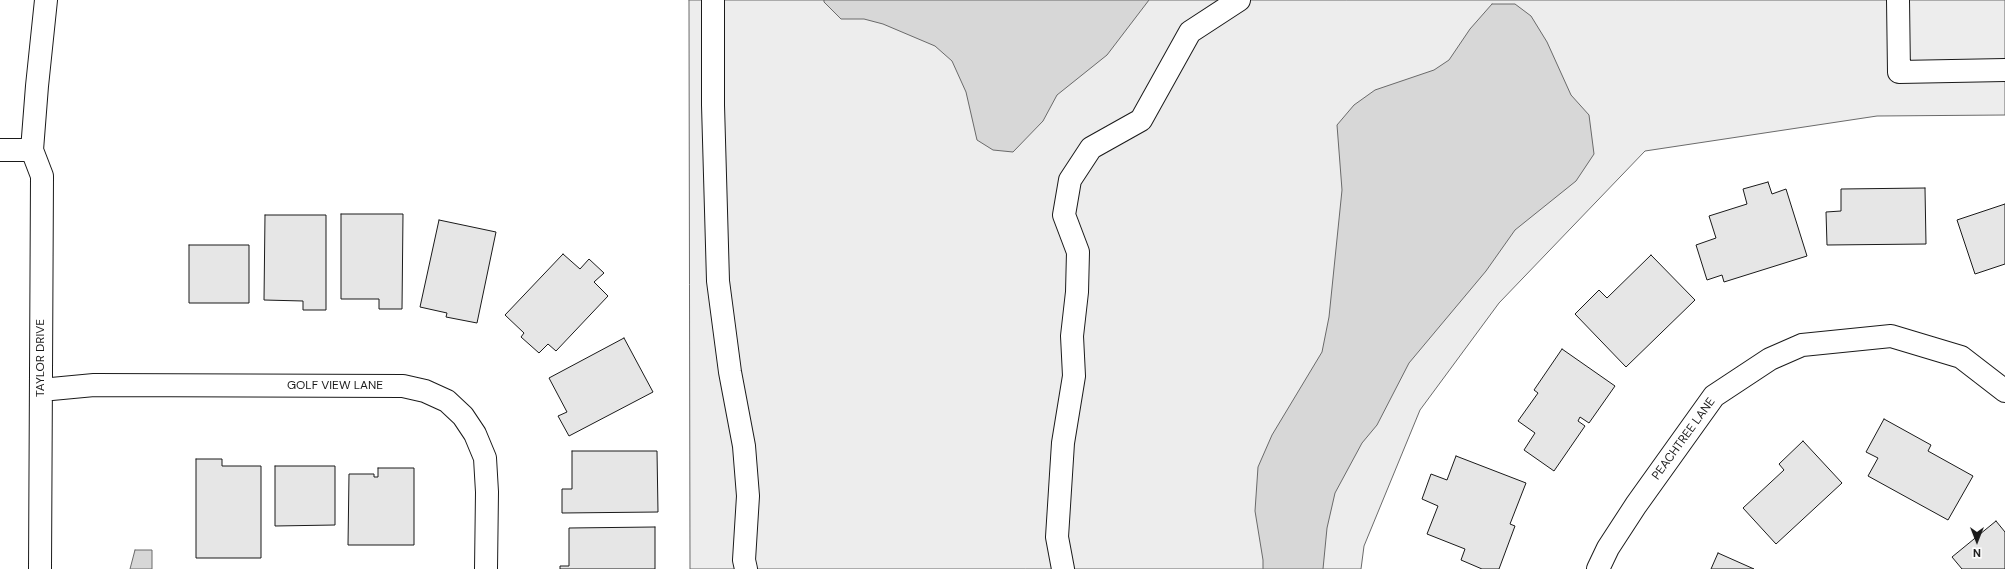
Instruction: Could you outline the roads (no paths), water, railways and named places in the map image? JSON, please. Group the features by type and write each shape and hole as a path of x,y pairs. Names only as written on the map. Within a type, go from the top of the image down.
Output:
{"street":[{"path":"0,150 32,150 46,0"},
{"path":"713,0 713,105 718,281 730,372 744,446 748,496 744,560 746,569"},
{"path":"1064,569 1057,537 1063,443 1074,376 1072,336 1077,292 1078,252 1064,215 1070,180 1091,148 1141,120 1190,32 1239,0"},
{"path":"1898,0 1899,72 2005,70"},
{"name":"TAYLOR DRIVE","path":"32,150 42,176 40,569"},
{"name":"PEACHTREE LANE","path":"1598,569 1608,548 1636,505 1714,396 1770,359 1802,345 1891,336 1961,356 2005,391"},
{"name":"GOLF VIEW LANE","path":"41,390 94,385 403,386 424,391 446,401 463,416 475,434 485,458 487,492 486,569"}]}
